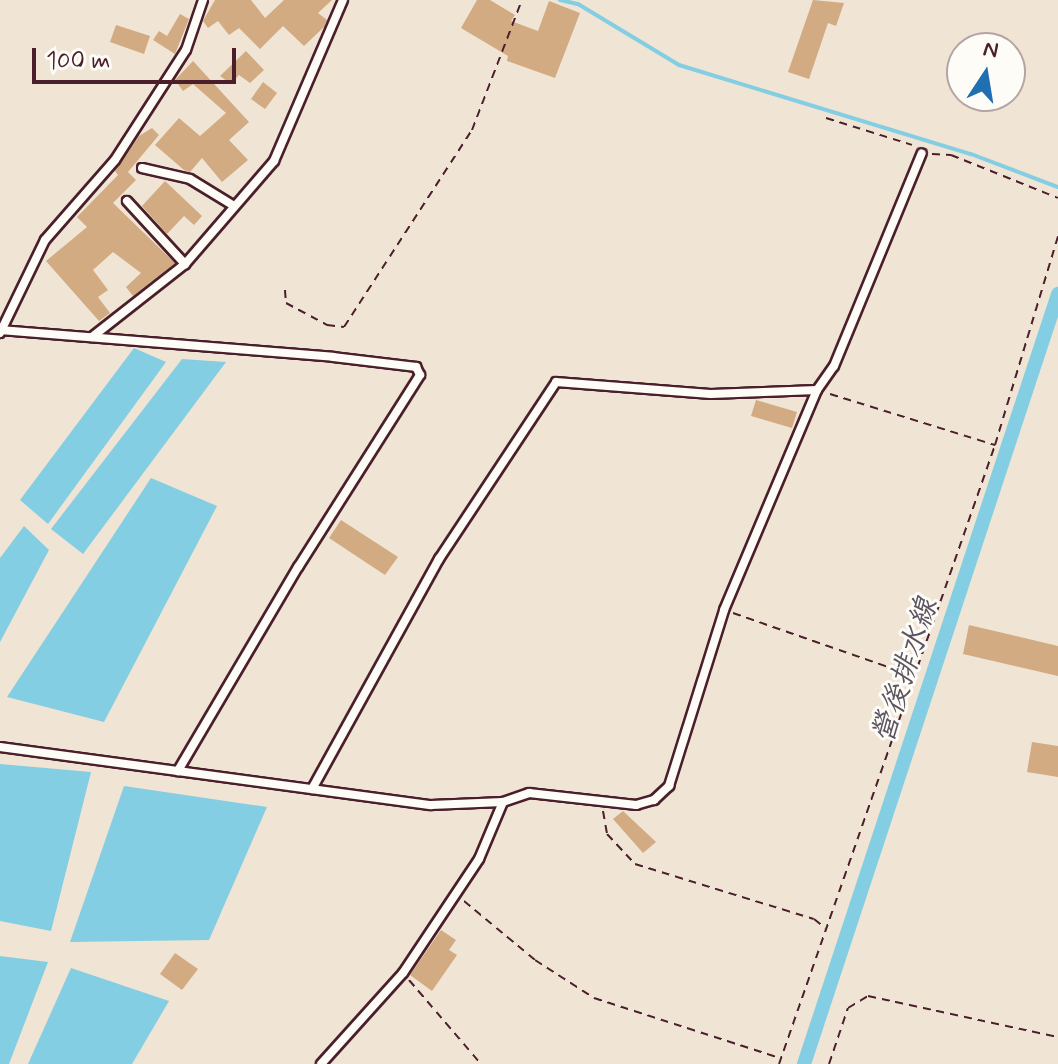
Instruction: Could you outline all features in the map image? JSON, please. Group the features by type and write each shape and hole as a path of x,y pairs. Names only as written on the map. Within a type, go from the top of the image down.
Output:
{"lane":[{"path":"178,771 298,567 420,375 416,367 333,357 1,331 45,240 115,160 186,50 203,0"},
{"path":"92,337 185,264 274,161 343,0"},
{"path":"0,747 431,805 503,802 529,793 636,805 654,800 669,786 724,610 817,390 834,366 922,153"},
{"path":"142,168 190,179 234,206"},
{"path":"127,201 185,264"},
{"path":"312,789 439,559 556,382 711,394 817,390"},
{"path":"321,1064 403,973 456,895 503,802"}],"path":[{"path":"285,290 286,303 327,325 344,327 472,130 522,0"},
{"path":"826,118 905,140 922,153 951,155 1058,198"},
{"path":"779,1064 995,445 1058,236"},
{"path":"817,390 995,445"},
{"path":"724,610 914,676"},
{"path":"602,801 607,834 635,864 814,919 826,929"},
{"path":"456,895 535,960 594,998 781,1058"},
{"path":"403,973 481,1064"},
{"path":"829,1064 848,1008 868,996 1058,1037"}],"water":[{"path":"134,348 166,362 48,524 20,500"},
{"path":"182,359 226,362 83,554 51,529"},
{"path":"151,478 217,506 104,722 7,697"},
{"path":"24,526 49,550 0,642 0,558"},
{"path":"0,764 91,772 51,931 0,921"},
{"path":"124,786 267,807 209,940 70,942"},
{"path":"0,956 48,962 9,1064 0,1064"},
{"path":"71,968 169,1001 132,1064 28,1064"}],"building":[{"path":"215,0 251,0 265,18 284,0 332,0 318,13 327,20 324,27 304,46 283,26 260,49 239,28 229,35 218,21 208,28 203,21"},
{"path":"477,0 490,0 515,15 511,21 538,31 549,1 580,13 555,78 507,61 508,56 461,28"},
{"path":"813,0 844,3 836,26 828,23 809,79 788,72"},
{"path":"180,14 189,19 175,54 153,40 159,31 167,36"},
{"path":"116,25 150,36 144,54 110,42"},
{"path":"246,51 264,70 250,83 239,75 231,84 220,76"},
{"path":"193,61 249,122 229,140 248,160 222,182 202,158 190,172 155,145 179,118 200,136 226,113 193,84 183,91 175,80"},
{"path":"263,82 277,93 265,109 251,99"},
{"path":"152,128 159,135 128,172 136,180 113,203 175,263 133,296 126,287 141,273 113,252 93,270 108,290 98,297 110,313 99,321 46,261 87,227 77,217 118,175 115,171 139,136"},
{"path":"165,181 202,216 194,225 184,216 167,234 142,206"},
{"path":"756,400 797,412 792,428 751,416"},
{"path":"341,520 398,557 385,575 329,538"},
{"path":"969,625 1058,646 1058,676 963,654"},
{"path":"1032,742 1058,746 1058,777 1027,772"},
{"path":"623,811 656,842 643,853 613,819"},
{"path":"441,930 456,940 449,950 457,955 432,991 410,975"},
{"path":"175,953 198,969 182,990 160,974"}],"waterway":[{"path":"560,0 578,4 679,65 971,154 1058,187"},
{"name":"營後排水線","path":"804,1064 1058,294"}]}
